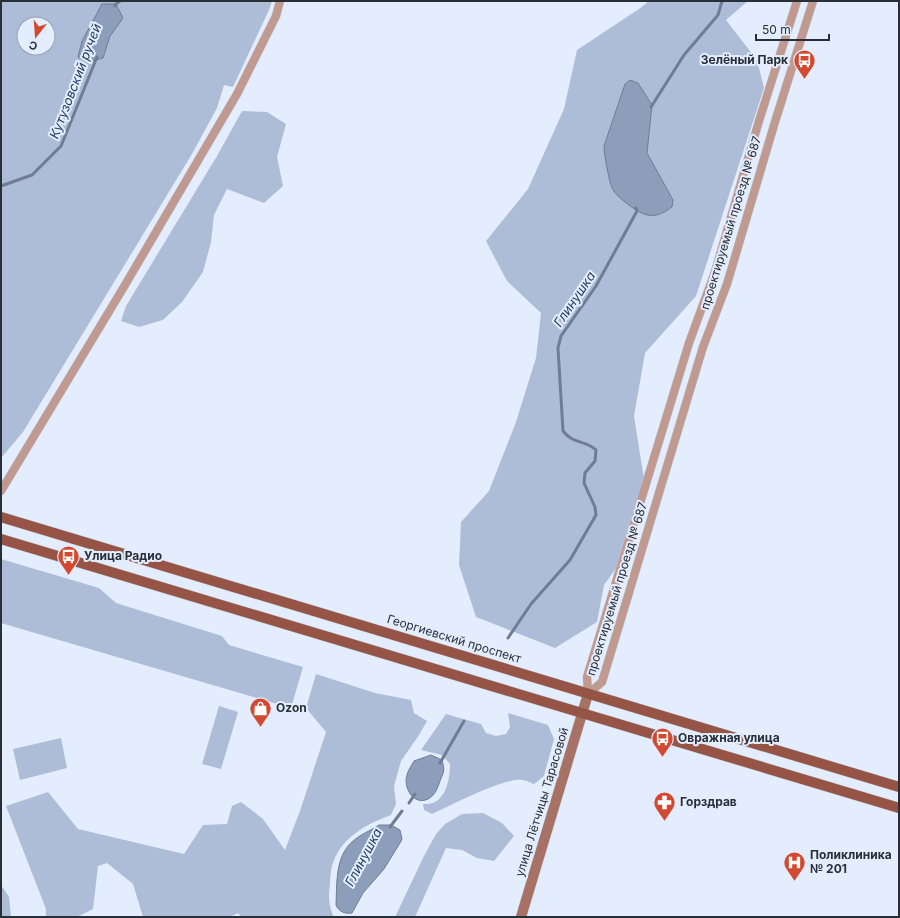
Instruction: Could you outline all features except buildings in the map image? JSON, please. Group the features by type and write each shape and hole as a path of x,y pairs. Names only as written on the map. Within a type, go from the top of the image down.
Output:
{"main road":[{"name":"Георгиевский проспект","path":"1,517 899,787"},
{"path":"1,539 583,712 899,808"},
{"name":"улица Лётчицы Тарасовой","path":"521,917 588,694"}],"street":[{"path":"1,491 121,292 237,94 276,16 280,1"},
{"name":"проектируемый проезд № 687","path":"588,694 587,677 689,343 715,272 758,121 797,1"},
{"name":"проектируемый проезд № 687","path":"588,694 602,682 703,348 727,284 813,1"}],"shaded area":[{"path":"1,1 272,1 233,87 224,85 217,108 192,154 23,432 1,458"},
{"path":"649,1 748,1 726,20 757,60 764,88 696,296 645,353 634,416 644,479 619,564 604,585 597,622 555,648 476,617 459,565 461,522 489,491 516,422 536,358 541,313 507,281 486,241 528,189 564,109 577,50"},
{"path":"242,111 267,112 286,124 277,157 283,186 264,203 227,189 214,215 211,242 203,272 182,302 163,320 139,327 121,321 126,306 217,156"},
{"path":"1,559 99,588 116,603 222,636 229,645 303,667 291,708 1,623"},
{"path":"316,674 375,693 411,700 414,713 427,721 401,761 394,786 396,804 391,815 372,823 355,833 341,847 336,856 332,866 329,892 329,901 334,917 241,917 238,913 230,917 143,917 133,884 107,863 98,866 93,909 77,917 46,917 46,909 6,806 48,792 78,829 184,854 203,825 227,824 232,806 241,802 263,819 285,850 300,811 326,732 306,708"},
{"path":"219,706 238,712 221,769 202,764"},
{"path":"508,713 548,725 554,739 544,776 534,784 522,780 514,780 491,787 432,814 424,810 423,804 433,803 438,800 442,796 447,786 450,764 442,755 421,750 446,714 481,724 486,733 496,736 506,734 510,727"},
{"path":"61,738 67,768 20,780 13,749"},
{"path":"483,813 502,823 514,836 494,861 477,858 462,850 446,848 415,917 395,917 436,834 445,824 462,814"},
{"path":"1,885 9,897 11,917 1,917"}],"water":[{"path":"102,4 116,4 123,18 110,36 103,58 88,62 78,57 82,41"},
{"path":"630,80 638,83 652,105 647,153 673,200 672,207 659,214 647,215 623,200 612,188 608,174 604,146 625,84"},
{"path":"431,755 442,760 444,769 443,773 433,796 428,799 418,800 410,794 406,785 409,769 414,761"},
{"path":"379,825 391,825 400,830 402,839 384,869 363,893 352,913 342,912 336,905 338,871 342,855 346,848 361,835"}],"waterway":[{"name":"Кутузовский ручей","path":"115,6 120,1"},
{"name":"Глинушка","path":"651,107 684,55 718,15 722,1"},
{"name":"Кутузовский ручей","path":"1,186 32,175 61,146 97,57"},
{"name":"Глинушка","path":"508,638 531,604 570,560 596,515 595,507 584,483 585,473 595,461 596,450 587,444 571,438 563,431 558,348 561,336 596,286 637,211 636,208"},
{"name":"Глинушка","path":"440,763 464,721"},
{"name":"Глинушка","path":"409,803 415,794"},
{"name":"Глинушка","path":"390,827 402,811"}],"place":[{"name":"Зелёный Парк","path":"804,80"},
{"name":"Улица Радио","path":"69,576"},
{"name":"Ozon","path":"261,728"},
{"name":"Овражная улица","path":"662,758"},
{"name":"Горздрав","path":"665,822"},
{"name":"Поликлиника № 201","path":"795,882"}]}
